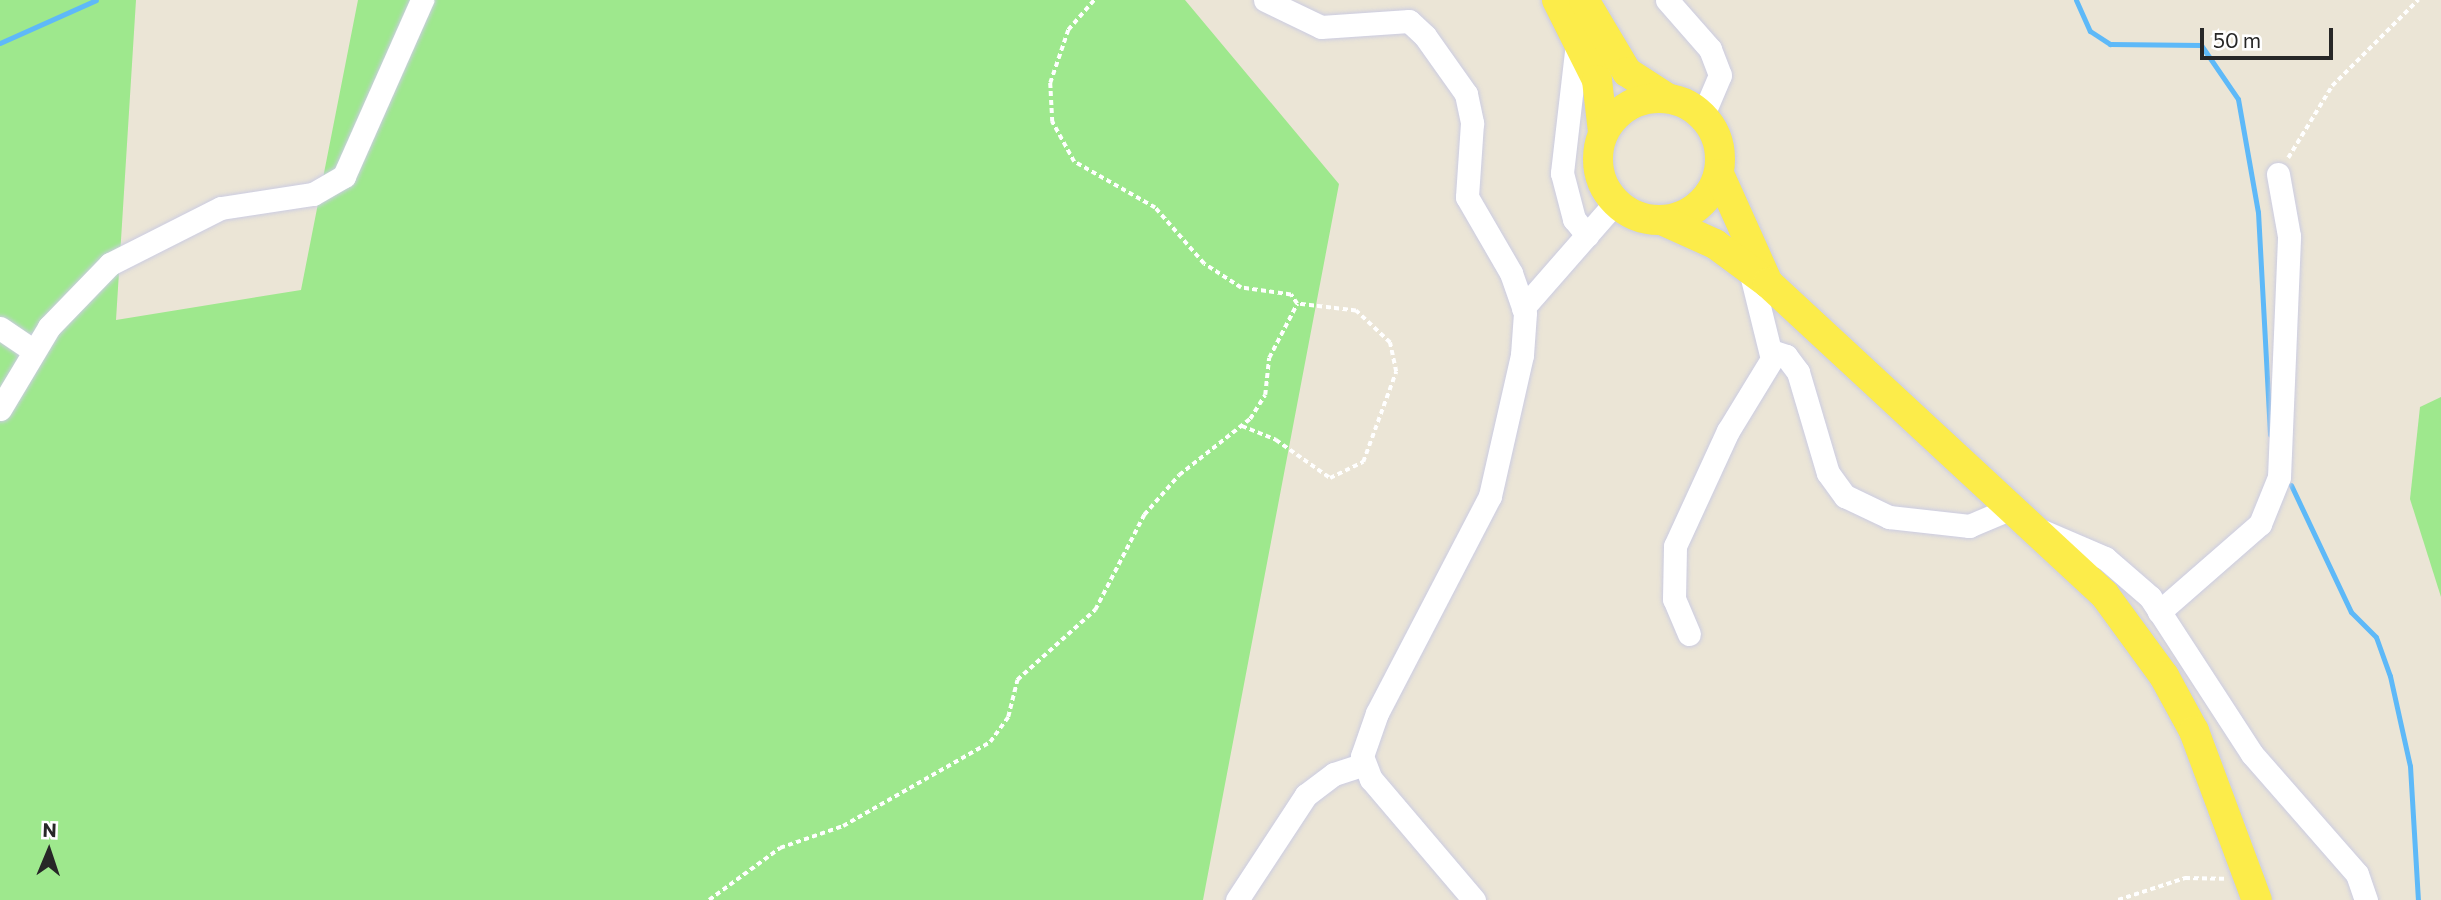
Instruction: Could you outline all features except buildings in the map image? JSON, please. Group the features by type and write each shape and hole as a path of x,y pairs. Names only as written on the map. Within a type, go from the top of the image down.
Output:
{"main road":[{"path":"1557,0 1597,80 1603,132 1597,162 1615,203 1637,217 1664,221 1715,244 1759,277 2038,529 2104,594 2164,676 2194,731 2254,892"},
{"path":"1584,0 1626,72 1667,98 1703,115 1715,132 1719,174 1759,277"},
{"path":"1603,132 1630,104 1667,98"},
{"path":"1664,221 1689,214 1708,197 1719,174"}],"street":[{"path":"0,408 34,351 91,281 131,250 221,208 313,194 344,176 422,0"},
{"path":"1265,0 1321,27 1409,20 1425,36 1466,94 1472,123 1467,197 1511,273 1523,308 1522,355 1490,496 1377,713 1363,765"},
{"path":"1667,0 1710,49 1720,75 1703,115"},
{"path":"1577,43 1562,173 1574,219 1587,235"},
{"path":"2159,612 2260,524 2280,477 2289,236 2278,174"},
{"path":"1523,308 1615,203"},
{"path":"1689,634 1674,599 1675,546 1728,431 1770,370 1771,351 1759,277"},
{"path":"0,328 34,351"},
{"path":"1771,351 1786,356 1798,372 1828,473 1845,496 1889,517 1969,526 2014,507"},
{"path":"2038,529 2105,558 2159,612 2252,754 2357,874 2366,900"},
{"path":"1237,900 1306,795 1334,774 1363,765"},
{"path":"1363,765 1474,900"}],"path":[{"path":"1094,0 1068,30 1050,83 1052,122 1074,162 1155,208 1204,264 1241,288 1291,295 1297,304 1356,311 1390,343 1396,372 1363,462 1330,478 1276,440 1242,426"},
{"path":"2278,174 2332,86 2418,0"},
{"path":"709,900 780,848 844,826 990,742 1007,717 1017,680 1095,610 1144,515 1179,475 1242,426 1265,395 1269,358 1297,304"},
{"path":"2118,900 2200,875 2254,892"}],"green space":[{"path":"0,0 136,0 116,320 301,290 358,0 1185,0 1339,184 1203,900 0,900"},
{"path":"2441,397 2441,597 2410,499 2420,407"}],"waterway":[{"path":"0,43 96,0"},
{"path":"2076,0 2090,31 2110,44 2201,45 2238,99 2258,212 2270,435"},
{"path":"2291,485 2351,612 2376,637 2390,676 2410,766 2418,900"}]}
